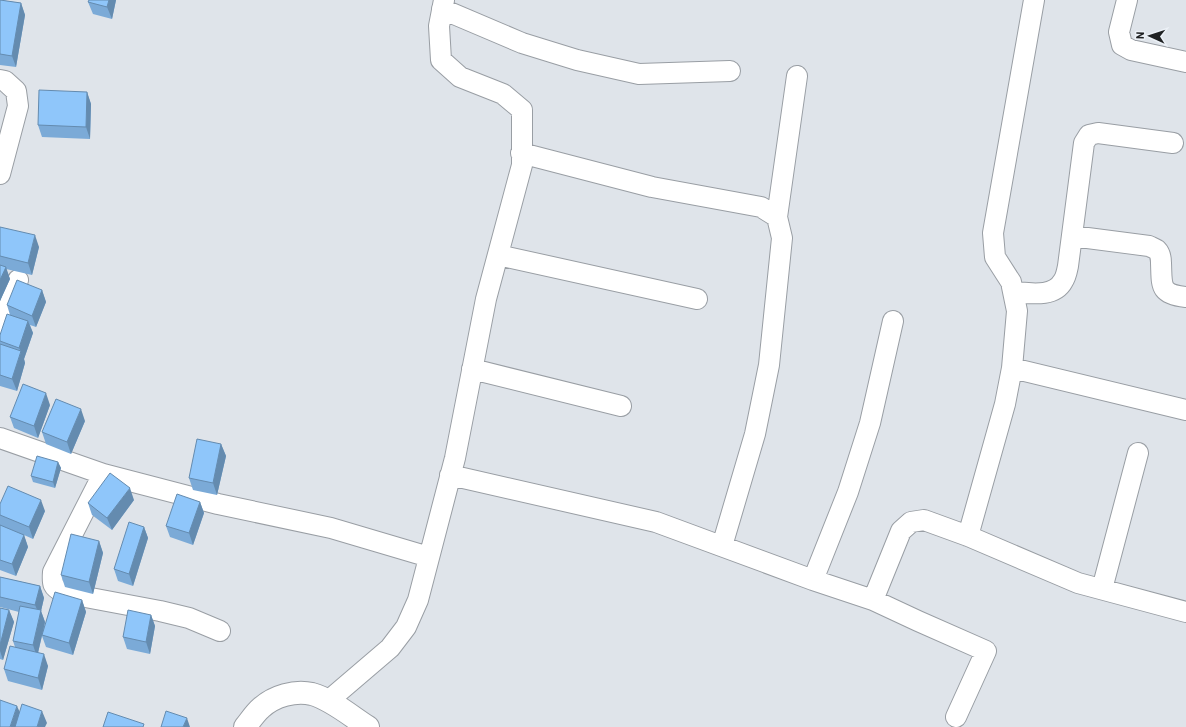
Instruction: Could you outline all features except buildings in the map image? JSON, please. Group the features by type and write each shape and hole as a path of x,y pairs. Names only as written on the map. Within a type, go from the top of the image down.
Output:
{"street":[{"path":"968,536 1005,404 1012,368 1017,311 1011,282 996,257 993,233 1034,0"},
{"path":"1127,0 1119,32 1122,45 1131,50 1186,62"},
{"path":"328,701 390,648 406,627 418,600 455,458 486,299 522,165 522,110 503,94 460,77 441,60 439,26 443,5 522,43 577,60 640,74 730,71"},
{"path":"722,546 756,434 769,365 782,238 777,217 798,76"},
{"path":"0,80 5,81 16,91 18,106 0,174"},
{"path":"1013,292 1043,293 1056,290 1063,282 1068,266 1084,143 1089,135 1098,133 1173,143"},
{"path":"522,153 652,186 761,207 777,217"},
{"path":"1072,236 1149,246 1157,250 1161,258 1162,283 1166,292 1173,296 1186,297"},
{"path":"498,255 697,300"},
{"path":"0,331 18,280"},
{"path":"813,580 848,492 870,423 892,321"},
{"path":"1012,368 1186,410"},
{"path":"472,369 621,406"},
{"path":"0,438 103,474 218,504 331,528 429,557"},
{"path":"1102,589 1138,453"},
{"path":"103,474 53,572 52,581 56,589 64,593 189,618 220,631"},
{"path":"450,475 656,522 813,580 873,600 918,622 986,651 956,717"},
{"path":"873,600 901,531 911,522 924,520 968,536 1078,583 1186,612"},
{"path":"246,727 260,708 275,698 292,693 312,694 328,701 368,727"}]}
